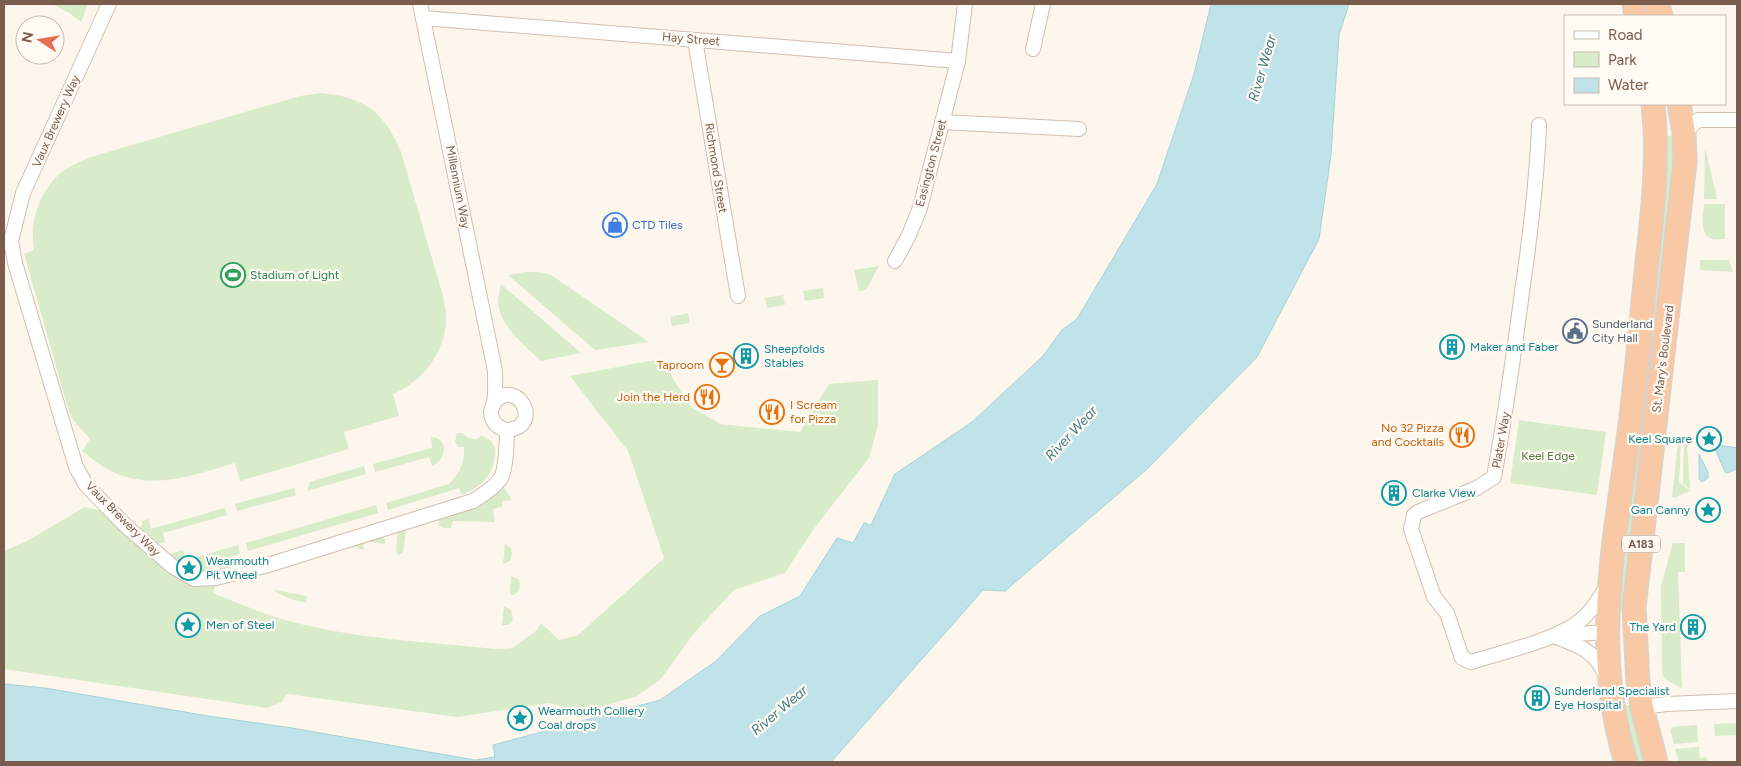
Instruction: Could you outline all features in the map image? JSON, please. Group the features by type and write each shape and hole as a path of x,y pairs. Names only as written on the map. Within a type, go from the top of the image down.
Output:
{"highway":[{"name":"St. Mary's Boulevard","path":"1626,762 1610,690 1607,632 1609,585 1630,424 1653,209 1656,173 1653,105"},
{"name":"St. Mary's Boulevard","path":"1656,762 1642,707 1638,682 1634,608 1685,162 1684,133 1679,105"}],"street":[{"name":"Millennium Way","path":"420,4 495,371 494,403"},
{"name":"Easington Street","path":"895,261 909,235 920,208 958,61 965,4"},
{"path":"1033,49 1043,4"},
{"name":"Vaux Brewery Way","path":"107,5 23,193 11,241 15,263 74,457 86,485 132,532 172,566 194,579 216,578 268,565 473,501 485,493 501,477 507,430"},
{"name":"Hay Street","path":"423,18 958,61"},
{"name":"Richmond Street","path":"695,40 738,296"},
{"path":"1684,133 1698,120 1737,120"},
{"path":"942,122 1079,129"},
{"name":"Plater Way","path":"1539,125 1527,256 1506,409 1494,477 1476,488 1418,512 1414,515 1410,530 1434,597 1447,613 1462,658 1471,662 1553,636"},
{"name":"Millennium Way","path":"495,371 510,395"},
{"path":"510,395 520,400 526,414 521,424 512,430 501,429 494,422 491,412 494,403 501,397 510,395"},
{"path":"1553,636 1575,625 1590,612 1609,585"},
{"path":"1553,636 1607,632"},
{"path":"1553,636 1581,647 1597,659 1610,690"},
{"path":"1642,707 1737,701"}],"green space":[{"path":"52,4 88,4 81,22 71,14"},
{"name":"Stadium of Light","path":"321,93 350,98 371,109 388,126 401,152 446,310 443,340 432,363 414,381 393,394 399,416 344,432 349,449 240,481 235,463 185,477 152,481 120,475 101,465 82,451 90,439 74,421 69,411 24,254 34,250 33,238 36,213 46,190 62,172 91,157 300,96"},
{"path":"1674,135 1674,162 1648,410 1641,409 1663,233 1668,136"},
{"path":"1706,151 1717,199 1704,199"},
{"path":"1704,204 1725,204 1725,239 1712,239 1705,233 1703,229"},
{"path":"1700,260 1729,260 1733,272 1700,270"},
{"path":"879,266 866,290 859,291 854,270"},
{"path":"539,272 551,275 649,342 595,350 508,275"},
{"path":"501,284 581,353 541,361 513,334 502,318 498,300"},
{"path":"823,288 824,298 805,301 803,291"},
{"path":"783,295 785,305 767,308 765,298"},
{"path":"688,313 690,323 672,326 670,317"},
{"path":"665,360 673,379 691,407 720,424 800,432 829,384 878,380 878,425 869,458 813,530 785,573 734,590 695,632 660,680 637,696 600,707 571,709 549,703 457,717 287,694 282,702 267,708 4,669 4,551 27,541 85,507 103,511 158,563 175,575 191,583 215,586 213,593 260,612 289,621 366,636 496,649 513,648 537,630 541,623 559,640 578,635 664,558 628,451 570,376 649,361"},
{"name":"Keel Edge","path":"1519,420 1606,432 1597,495 1510,483"},
{"path":"457,433 462,433 472,439 479,438 481,435 490,440 494,446 493,467 486,479 462,495 459,488 388,510 386,503 449,484 459,471 464,458 464,447 458,447 455,441"},
{"path":"1639,436 1646,437 1627,569 1625,610 1618,611 1619,576"},
{"path":"431,437 437,438 443,445 443,455 437,463 432,466 429,457 375,472 373,464 432,448"},
{"path":"1681,441 1679,482 1690,491 1674,498 1672,497 1678,443"},
{"path":"1684,442 1687,443 1690,489 1683,483"},
{"path":"364,466 366,474 307,491 310,482"},
{"path":"501,483 512,500 502,501 502,507 493,509 495,522 453,521 451,528 444,528 438,525 439,518"},
{"path":"294,488 296,495 237,511 235,504"},
{"path":"376,505 378,513 248,551 246,543"},
{"path":"225,508 227,515 163,533 165,542 155,545 140,530 143,521 149,519 151,529"},
{"path":"400,531 406,531 403,553 399,555 396,552 397,536"},
{"path":"380,535 385,539 385,544 365,541 363,550 355,547 357,541"},
{"path":"1673,543 1685,543 1685,572 1678,572 1682,688 1665,679 1662,673 1661,586"},
{"path":"505,544 511,548 512,554 510,561 503,564"},
{"path":"238,545 240,554 209,563 211,574 191,573 169,554 183,550 186,560"},
{"path":"511,576 518,579 520,583 519,590 514,595 510,595"},
{"path":"275,590 307,596 306,603 288,598"},
{"path":"504,606 511,610 513,620 508,625 502,625"},
{"path":"1624,705 1633,705 1645,762 1638,762"},
{"path":"1737,723 1737,735 1715,736 1714,724"},
{"path":"1697,725 1698,742 1674,744 1670,730 1673,727"},
{"path":"1699,747 1700,758 1707,757 1707,762 1679,762 1675,749"}],"water":[{"name":"River Wear","path":"1211,4 1349,4 1339,35 1331,155 1319,239 1257,357 1147,469 1005,591 983,590 831,762 4,762 4,684 45,688 475,760 495,757 493,745 660,700 716,661 760,616 800,596 837,538 853,543 864,523 871,525 895,474 972,422 1043,356 1062,330 1077,319 1157,184 1194,74"},
{"path":"1713,444 1737,448 1737,469 1725,472"},
{"path":"1699,454 1708,472 1708,478 1702,482 1699,479"}],"place":[{"name":"CTD Tiles","path":"615,225"},
{"name":"Stadium of Light","path":"233,275"},
{"name":"Sunderland City Hall","path":"1575,331"},
{"name":"Maker and Faber","path":"1452,347"},
{"name":"Sheepfolds Stables","path":"746,356"},
{"name":"Taproom","path":"722,365"},
{"name":"Join the Herd","path":"707,397"},
{"name":"I Scream for Pizza","path":"772,412"},
{"name":"No 32 Pizza and Cocktails","path":"1462,435"},
{"name":"Keel Square","path":"1709,439"},
{"name":"Clarke View","path":"1394,493"},
{"name":"Gan Canny","path":"1708,510"},
{"name":"Wearmouth Pit Wheel","path":"189,568"},
{"name":"Men of Steel","path":"188,625"},
{"name":"The Yard","path":"1693,627"},
{"name":"Sunderland Specialist Eye Hospital","path":"1537,698"},
{"name":"Wearmouth Colliery Coal drops","path":"520,718"}]}
